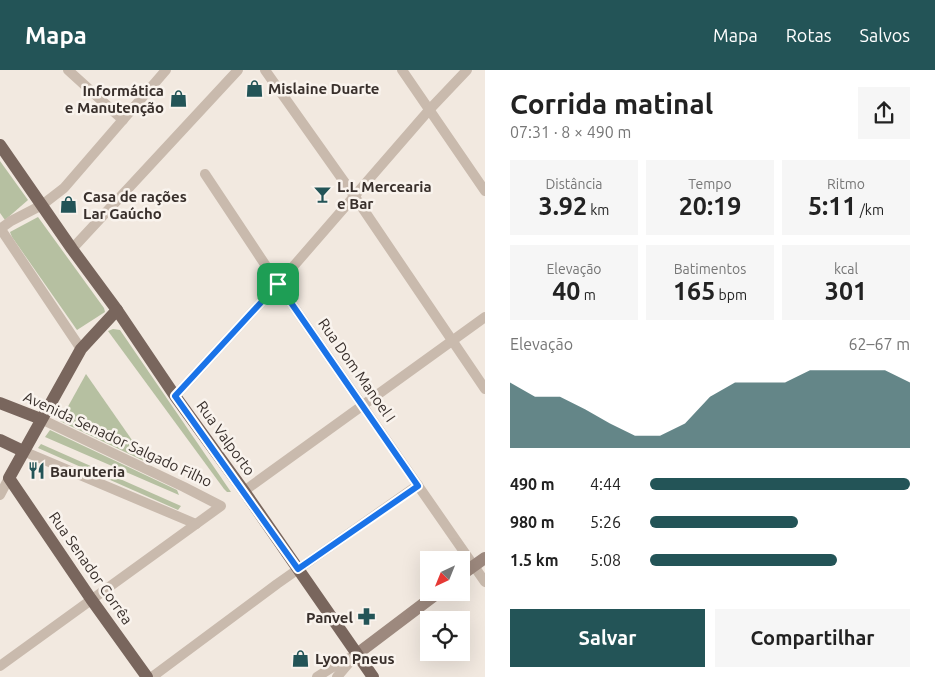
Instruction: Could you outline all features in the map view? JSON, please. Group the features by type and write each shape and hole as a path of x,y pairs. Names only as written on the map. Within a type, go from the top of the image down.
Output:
{"main road":[{"name":"Rua Valporto","path":"0,145 373,677"},
{"path":"9,478 81,350 117,310"},
{"name":"Avenida Senador Salgado Filho","path":"0,403 41,419"},
{"path":"0,440 23,451"},
{"name":"Rua Senador Corrêa","path":"9,478 147,677"}],"street":[{"path":"68,70 123,120"},
{"path":"81,350 0,229 11,221 42,206 64,188 166,70"},
{"path":"72,249 238,70"},
{"path":"265,70 355,197 485,389"},
{"path":"402,70 485,191"},
{"path":"175,396 278,284 430,109 467,70"},
{"name":"Rua Dom Manoel I","path":"206,174 278,284 485,582"},
{"path":"244,491 485,317"},
{"name":"Avenida Senador Salgado Filho","path":"41,419 184,486 221,506 196,524"},
{"path":"23,451 196,524"},
{"path":"0,495 9,478"},
{"path":"152,677 298,569 418,486"},
{"path":"0,666 196,524"},
{"path":"470,569 485,558"},
{"path":"318,677 357,654 427,601"},
{"path":"336,677 357,654"}],"green space":[{"path":"0,161 28,200 5,220 0,213"},
{"path":"38,217 104,308 105,312 77,330 10,232"},
{"path":"113,329 120,330 231,492 227,492 224,489 108,331"},
{"path":"86,374 148,463 60,421"},
{"path":"50,430 177,490 179,495 45,437"},
{"path":"41,444 181,506 178,510 38,448"}],"place":[{"name":"Mislaine Duarte","path":"254,88"},
{"name":"Informática e Manutenção","path":"178,99"},
{"name":"L.L Mercearia e Bar","path":"323,195"},
{"name":"Casa de rações Lar Gaúcho","path":"69,205"},
{"name":"Bauruteria","path":"36,471"},
{"name":"Panvel","path":"367,617"},
{"name":"Lyon Pneus","path":"301,658"}],"route":[{"path":"278,284 418,486 298,569 175,396 278,284"}]}
